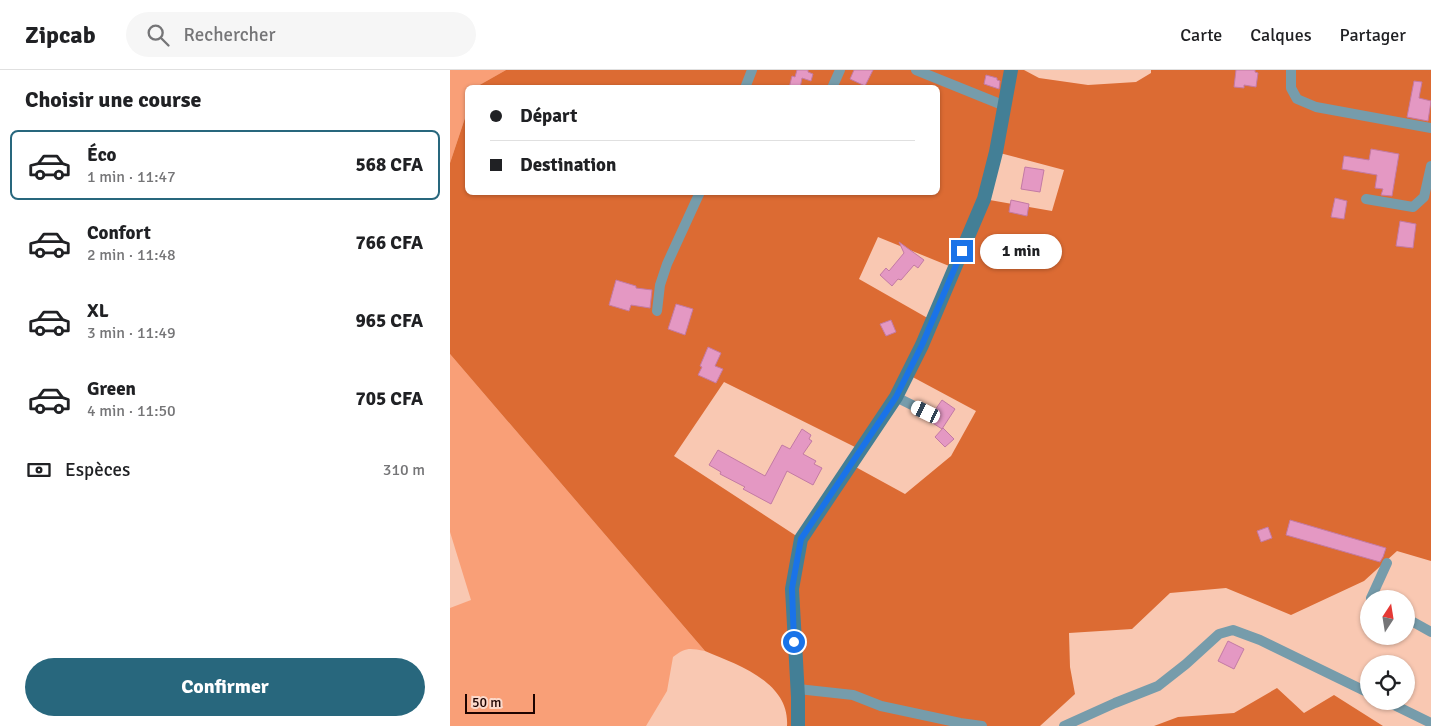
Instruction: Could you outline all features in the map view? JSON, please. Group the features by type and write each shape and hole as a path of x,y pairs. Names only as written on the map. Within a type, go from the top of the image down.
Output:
{"street":[{"path":"745,85 752,70"},
{"path":"833,85 840,70"},
{"path":"916,70 1005,106"},
{"path":"798,726 798,689 792,588 801,539 896,397 922,345 984,199 996,152 1011,70"},
{"path":"1291,70 1291,88 1297,99 1316,107 1431,128"},
{"path":"1366,199 1413,207 1424,198 1431,166"},
{"path":"656,311 660,285 667,264 699,195"},
{"path":"896,397 926,412"},
{"path":"1376,590 1387,563"},
{"path":"1415,623 1431,632"},
{"path":"1064,726 1158,686 1219,634 1233,630 1260,640 1360,689"},
{"path":"798,689 852,695 882,706 982,726"},
{"path":"1404,710 1431,723"}],"shaded area":[{"path":"450,70 506,70 480,85 465,85 465,118 450,163"},
{"path":"506,70 1024,70 1039,78 1088,85 1136,82 1151,73 1151,70 1431,70 1431,561 1397,551 1364,581 1291,615 1226,588 1170,593 1132,629 1069,633 1070,667 1075,694 1040,726 787,726 786,711 780,698 771,687 760,677 746,669 705,651 450,354 450,163 465,118 465,195 940,195 940,85 480,85","holes":["996,152 1064,170 1052,211 984,199","878,237 954,268 931,320 859,279","907,374 976,411 951,456 905,494 852,465 801,539 674,456 724,382 861,450"]},
{"path":"450,354 705,651 688,649 681,651 673,657 667,691 646,726 450,726 450,608 471,600 450,532"},
{"path":"1277,688 1304,713 1334,695 1383,726 1154,726 1178,717 1234,713"}],"building":[{"path":"797,70 808,70 808,72 813,74 811,81 802,78 801,85 790,85 792,76 795,77"},
{"path":"854,70 873,70 866,85 850,79"},
{"path":"1236,70 1255,70 1258,73 1256,87 1244,85 1244,88 1234,87"},
{"path":"986,75 997,78 1000,81 999,89 984,84"},
{"path":"1414,81 1422,82 1419,98 1431,101 1428,121 1407,117"},
{"path":"1371,149 1399,154 1392,196 1381,195 1383,189 1375,188 1377,175 1342,169 1344,156 1369,160"},
{"path":"1025,167 1044,170 1040,192 1021,189"},
{"path":"1335,198 1347,201 1344,219 1331,217"},
{"path":"1011,200 1029,204 1027,216 1009,212"},
{"path":"1400,221 1416,224 1413,248 1396,246"},
{"path":"899,242 924,260 918,268 914,265 901,280 898,279 892,286 880,275 886,268 889,271 904,253"},
{"path":"616,280 636,286 636,288 652,290 650,308 631,305 629,311 609,305"},
{"path":"676,304 693,309 685,335 668,329"},
{"path":"891,320 896,332 886,336 880,324"},
{"path":"708,347 721,353 715,366 723,369 716,383 698,375"},
{"path":"942,400 955,409 942,429 928,420"},
{"path":"943,428 954,439 945,447 935,437"},
{"path":"802,429 811,435 809,439 812,441 803,454 816,461 814,464 822,468 813,485 787,471 771,504 743,489 745,487 720,474 721,472 709,465 718,450 765,476 782,445 790,449"},
{"path":"1290,520 1386,548 1383,557 1380,562 1286,535"},
{"path":"1268,527 1272,538 1261,542 1257,531"},
{"path":"1228,641 1244,649 1234,669 1218,661"}],"route":[{"path":"794,642 792,588 801,539 896,397 922,345 962,251"}]}
